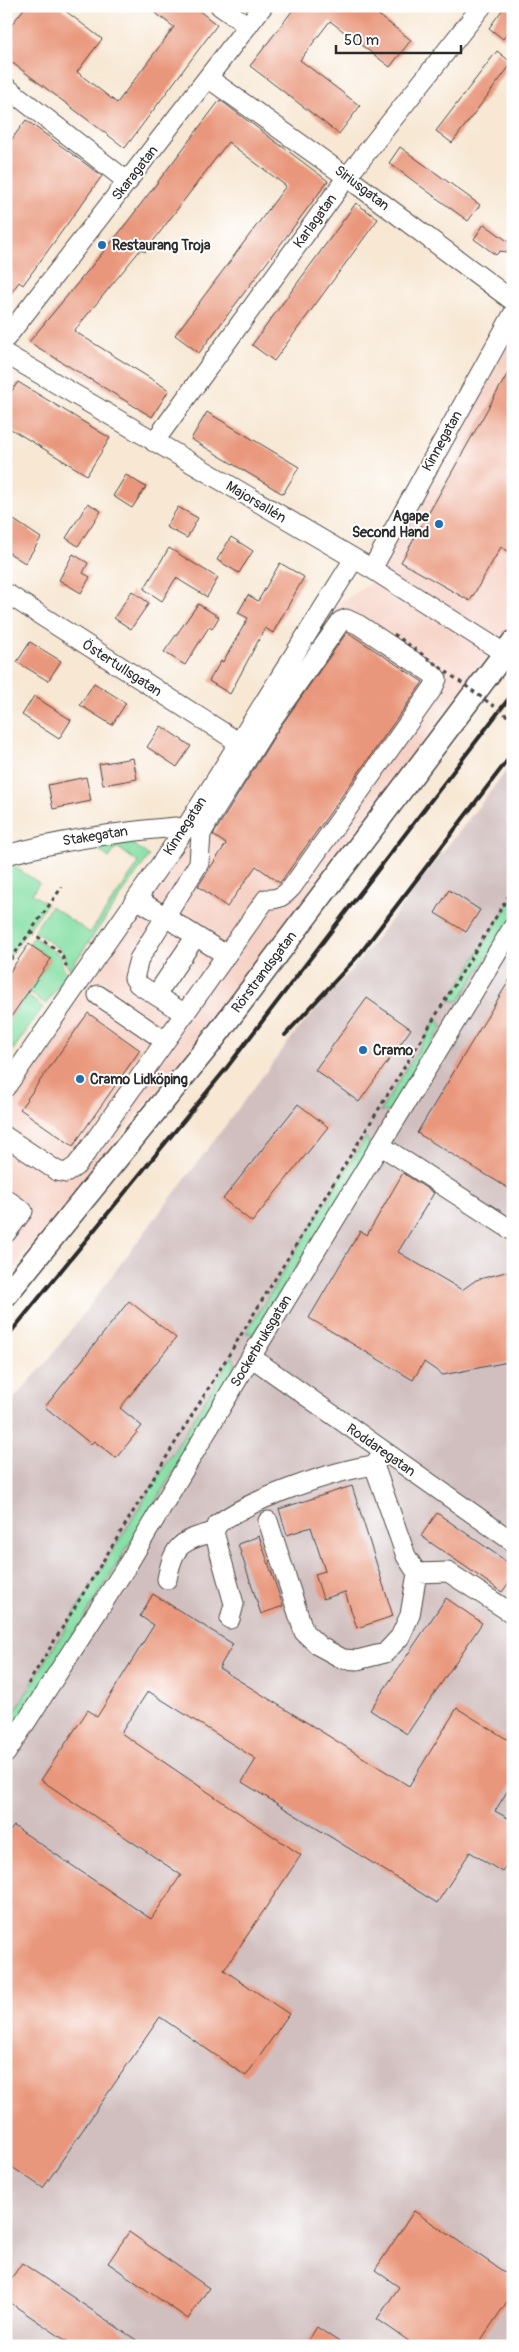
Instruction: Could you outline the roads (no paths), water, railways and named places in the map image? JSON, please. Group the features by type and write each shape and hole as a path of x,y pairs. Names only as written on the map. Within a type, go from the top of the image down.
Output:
{"main road":[{"name":"Rörstrandsgatan","path":"6,1296 209,1045 509,648"}],"street":[{"path":"220,6 248,26"},
{"name":"Skaragatan","path":"6,338 263,6"},
{"name":"Karlagatan","path":"154,442 347,177 482,6"},
{"name":"Siriusgatan","path":"208,78 347,177 511,299"},
{"path":"6,87 128,182"},
{"name":"Kinnegatan","path":"372,569 511,299"},
{"name":"Majorsallén","path":"6,354 509,648"},
{"name":"Kinnegatan","path":"6,1086 185,829 354,559"},
{"name":"Östertullsgatan","path":"6,593 238,742"},
{"path":"6,1137 57,1171 66,1172 76,1166 185,1014 266,899 274,900 283,896 292,888 434,688 437,679 434,675 359,625 346,619 341,621 271,721 201,834 199,863 139,959 134,978 138,984 185,1014"},
{"name":"Stakegatan","path":"6,855 53,843 112,833 176,827 185,829"},
{"path":"137,899 226,955"},
{"name":"Sockerbruksgatan","path":"6,1753 128,1564 251,1357 513,927"},
{"path":"156,995 196,936"},
{"path":"98,995 165,1041"},
{"path":"380,1146 513,1231"},
{"path":"6,1199 23,1211 6,1233"},
{"name":"Roddaregatan","path":"251,1357 379,1458 513,1542"},
{"path":"166,1579 172,1556 179,1546 214,1532 224,1519 270,1497 379,1458 406,1556 417,1573 410,1615 400,1637 385,1653 357,1660 343,1659 319,1646 304,1632 268,1521"},
{"path":"214,1532 234,1604 230,1619"},
{"path":"417,1573 448,1572 513,1614"}],"railway":[{"path":"6,1338 225,1070 513,693"},
{"path":"285,1035 359,955 513,753"}],"place":[{"name":"Restaurang Troja","path":"102,245"},
{"name":"Agape Second Hand","path":"439,524"},
{"name":"Cramo","path":"363,1050"},
{"name":"Cramo Lidköping","path":"80,1079"}]}
